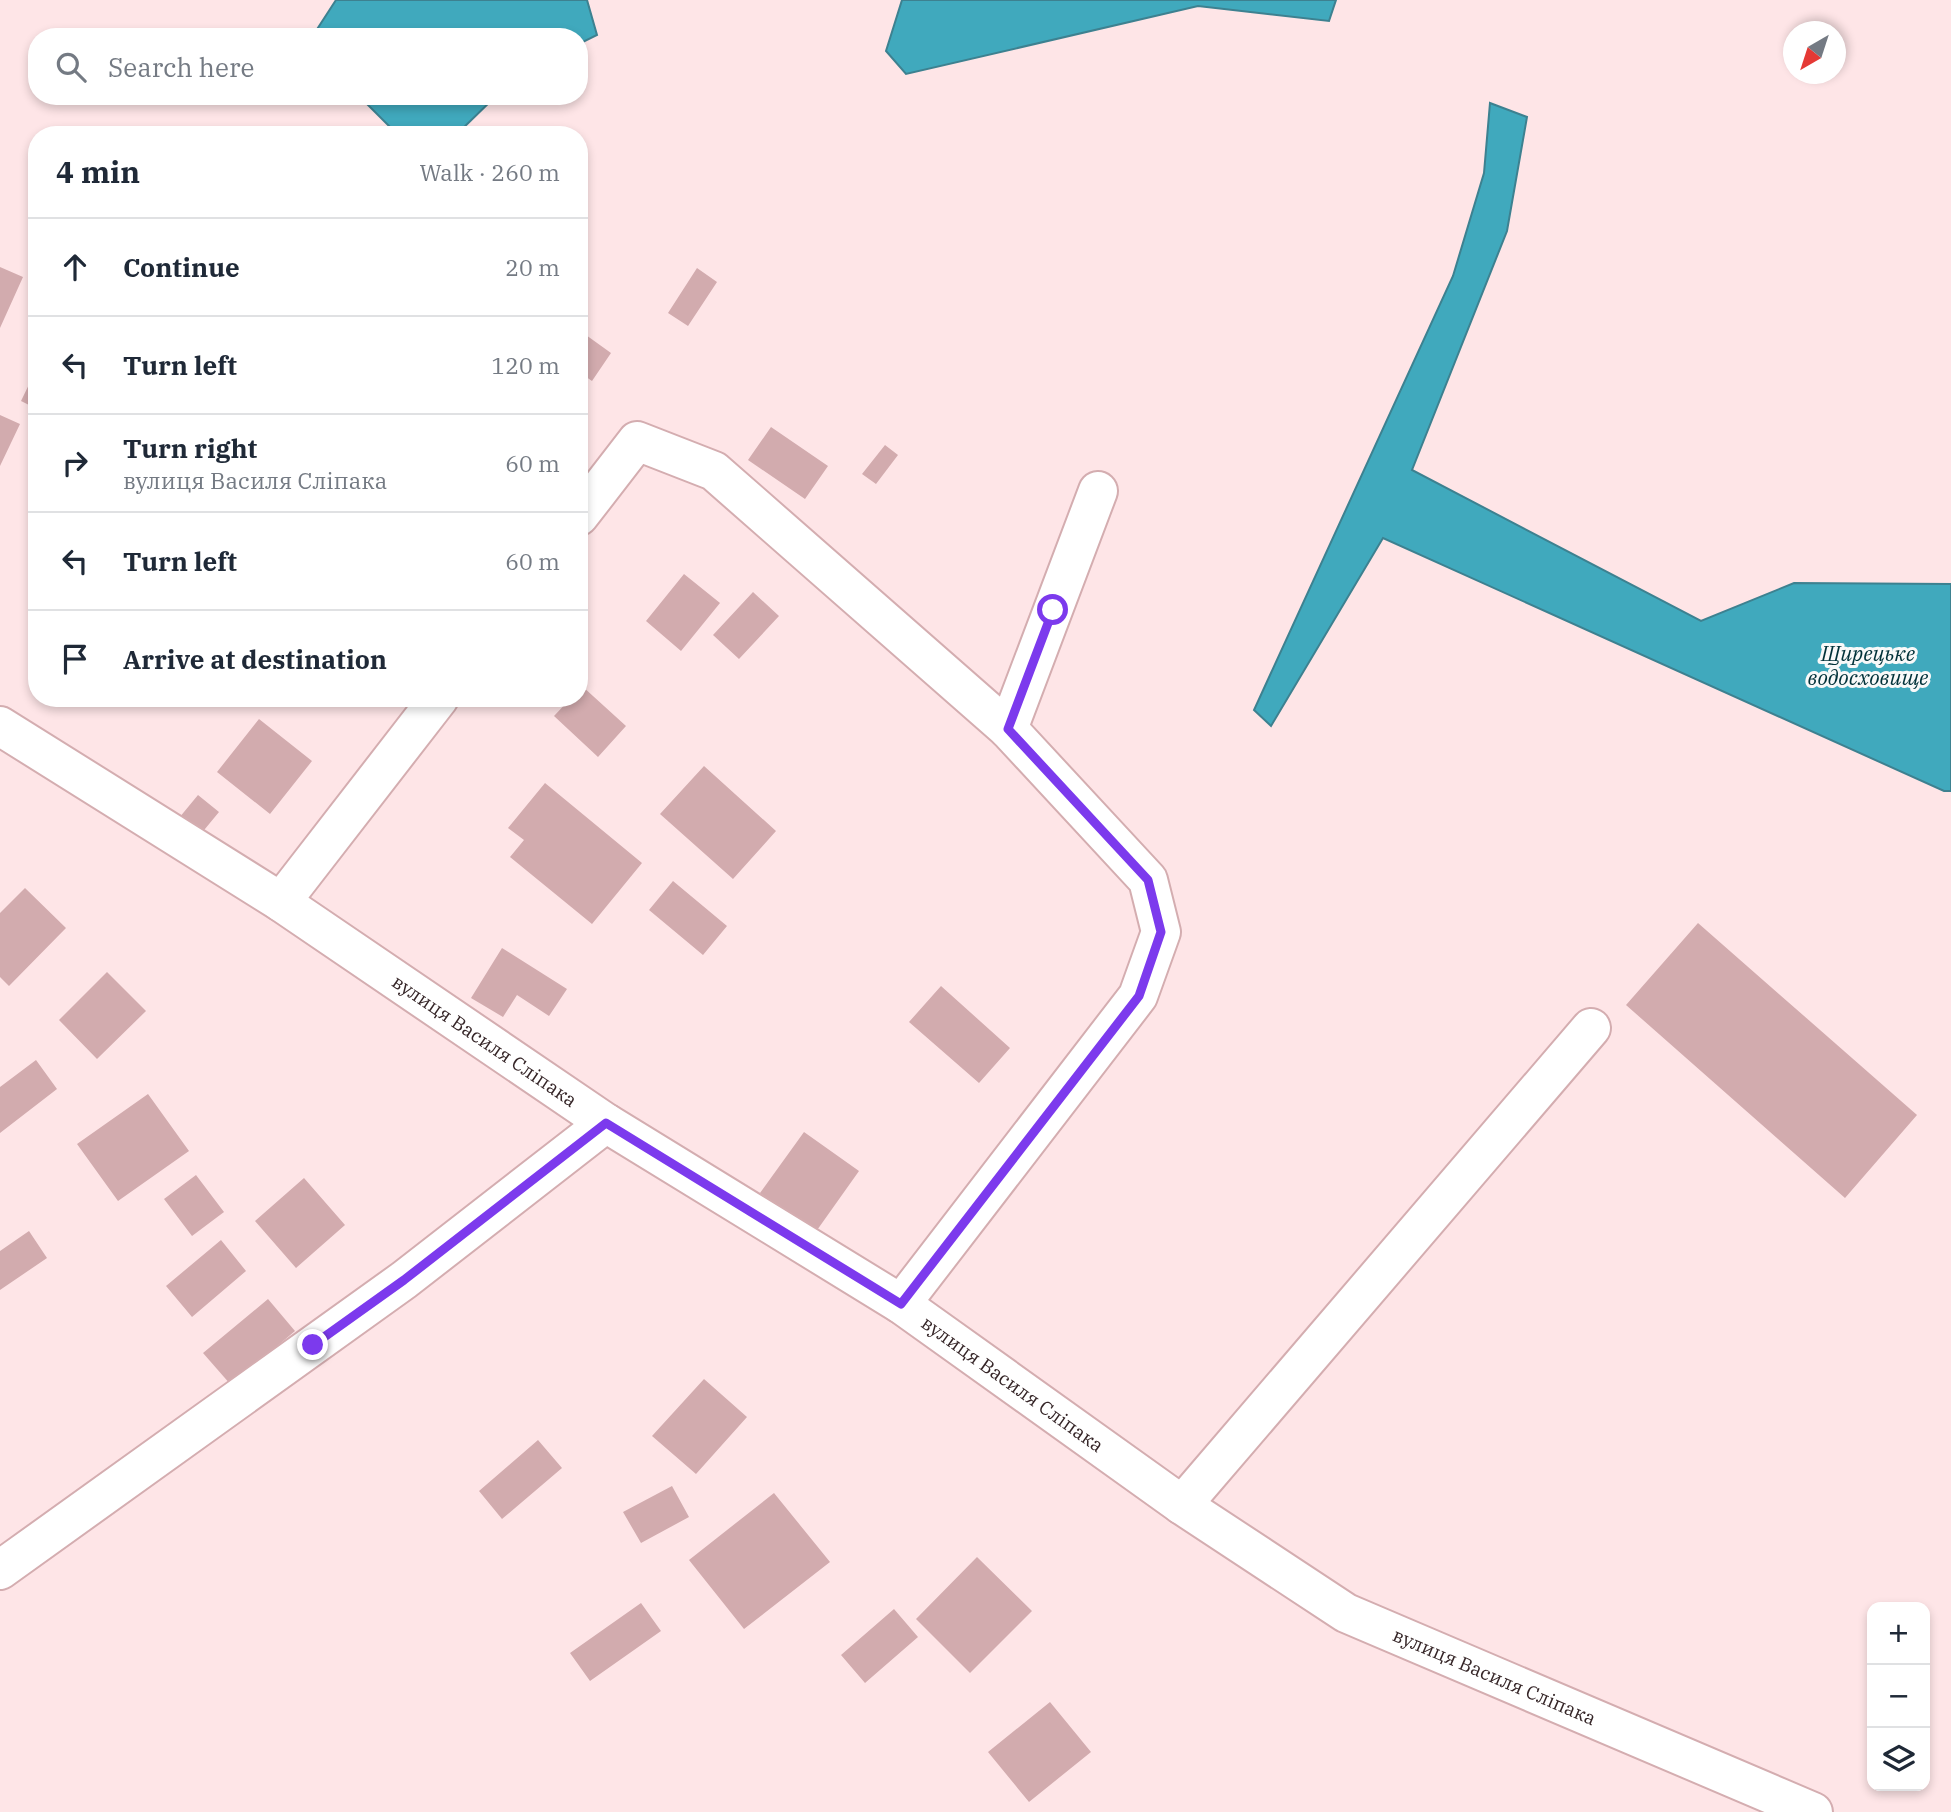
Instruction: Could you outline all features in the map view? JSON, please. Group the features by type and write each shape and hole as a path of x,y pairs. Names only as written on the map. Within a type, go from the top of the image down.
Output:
{"street":[{"path":"588,504 637,441 714,471 1008,729 1148,880 1161,932 1139,996 901,1304"},
{"path":"1008,729 1098,491"},
{"path":"281,902 432,707"},
{"name":"вулиця Василя Сліпака","path":"0,726 281,902 606,1123 901,1304 1182,1505 1346,1613 1813,1812"},
{"path":"1182,1505 1591,1028"},
{"path":"0,1570 404,1280 606,1123"}],"water":[{"path":"336,0 587,0 597,35 588,40 588,28 318,28"},
{"path":"902,0 1336,0 1329,21 1198,6 906,74 886,51"},
{"name":"Щирецьке водосховище","path":"1490,103 1527,117 1507,231 1412,470 1701,621 1794,583 1951,584 1951,791 1944,791 1383,538 1271,726 1254,710 1453,276 1484,173"},
{"path":"368,105 487,105 465,126 389,126"}],"building":[{"path":"0,267 23,277 0,328"},
{"path":"697,268 717,282 688,326 668,313"},
{"path":"588,336 611,353 592,381 588,378"},
{"path":"28,387 28,404 21,401"},
{"path":"0,415 20,424 0,466"},
{"path":"771,427 828,466 805,499 748,460"},
{"path":"885,445 898,455 876,484 862,474"},
{"path":"684,574 720,603 681,651 646,621"},
{"path":"753,592 779,616 739,659 713,635"},
{"path":"588,691 626,726 598,757 554,716 562,707 588,707"},
{"path":"259,719 312,761 270,814 217,772"},
{"path":"704,766 776,831 733,879 660,814"},
{"path":"545,783 642,863 592,924 510,857 524,840 508,828"},
{"path":"198,795 219,812 200,835 179,818"},
{"path":"673,881 727,926 703,955 649,910"},
{"path":"25,888 66,928 9,986 0,977 0,913"},
{"path":"1698,923 1917,1115 1845,1198 1626,1005"},
{"path":"502,948 567,989 549,1016 517,995 503,1017 471,998"},
{"path":"107,972 146,1011 97,1059 59,1020"},
{"path":"941,986 1010,1048 979,1083 909,1022"},
{"path":"36,1060 57,1089 0,1133 0,1087"},
{"path":"148,1094 189,1151 118,1201 77,1144"},
{"path":"804,1132 859,1171 815,1233 760,1193"},
{"path":"196,1175 224,1212 192,1236 164,1199"},
{"path":"304,1178 345,1225 296,1268 255,1221"},
{"path":"29,1231 47,1258 0,1290 0,1251"},
{"path":"221,1240 246,1271 192,1317 166,1286"},
{"path":"268,1299 295,1331 231,1385 203,1353"},
{"path":"704,1379 747,1417 696,1474 652,1436"},
{"path":"538,1440 562,1468 502,1519 479,1491"},
{"path":"672,1486 689,1517 641,1543 623,1512"},
{"path":"774,1493 830,1562 744,1629 689,1560"},
{"path":"977,1557 1032,1611 970,1673 916,1619"},
{"path":"641,1603 661,1631 590,1681 570,1653"},
{"path":"894,1609 918,1637 865,1683 841,1655"},
{"path":"1050,1702 1091,1752 1029,1802 988,1752"}],"route":[{"path":"313,1345 404,1280 606,1123 901,1304 1139,996 1161,932 1148,880 1008,729 1053,610"}]}
